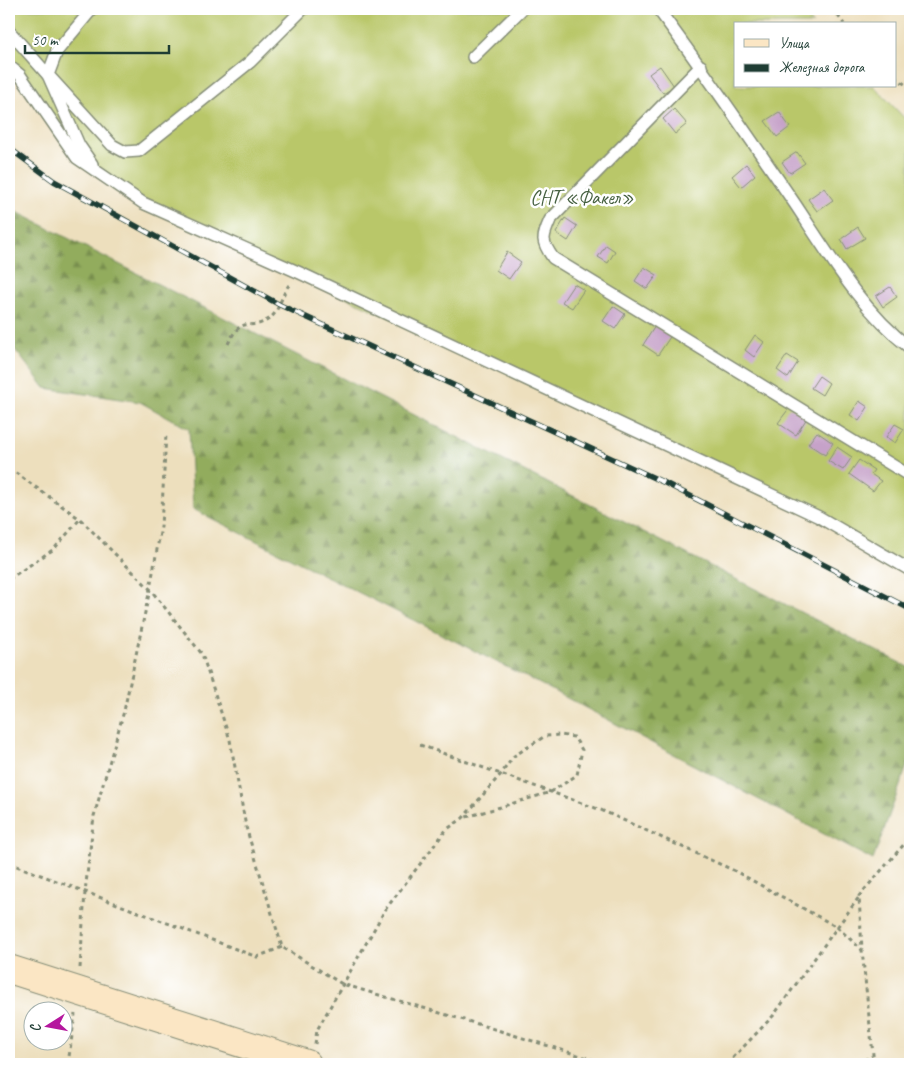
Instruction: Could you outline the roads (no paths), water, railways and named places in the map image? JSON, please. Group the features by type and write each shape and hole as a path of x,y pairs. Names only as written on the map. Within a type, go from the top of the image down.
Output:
{"street":[{"path":"9,969 78,991 311,1056"}],"lane":[{"path":"92,9 57,51 48,75 79,145 98,172"},
{"path":"9,31 112,145 125,152 139,151 250,62 304,9"},
{"path":"473,56 522,9"},
{"path":"658,9 701,66 844,277 870,311 910,348"},
{"path":"9,66 20,75 77,158 143,203 300,273 819,517 910,570"},
{"path":"701,66 550,220 544,234 544,245 553,258 910,476"}],"railway":[{"path":"9,148 54,181 280,305 665,483 910,609"}],"park label":[{"name":"СНТ «Факел»","path":"582,197"}]}
